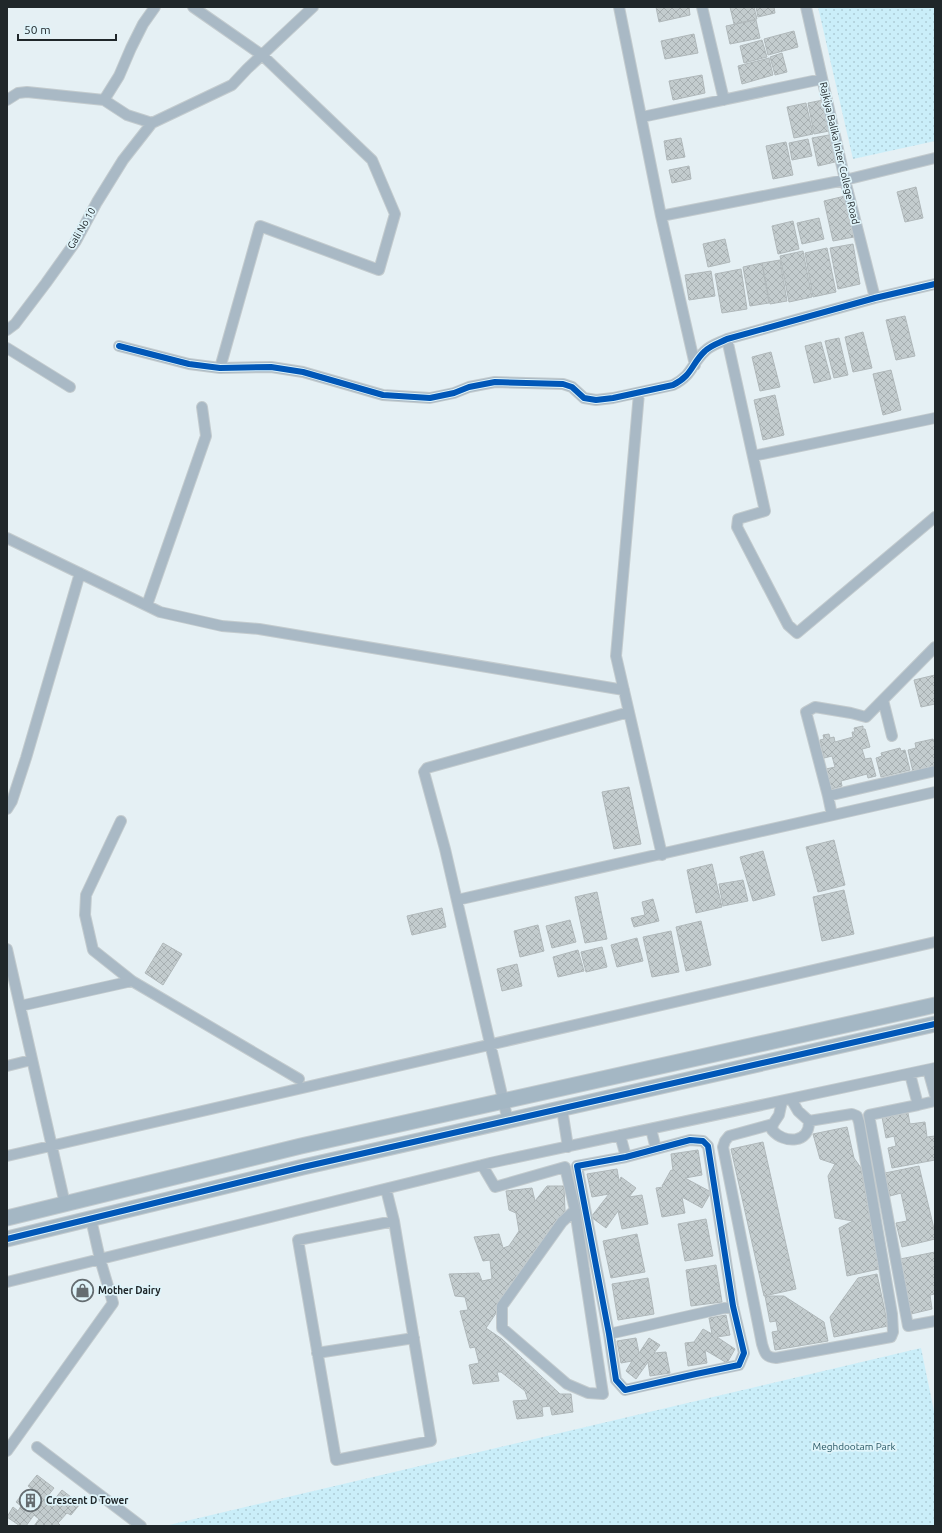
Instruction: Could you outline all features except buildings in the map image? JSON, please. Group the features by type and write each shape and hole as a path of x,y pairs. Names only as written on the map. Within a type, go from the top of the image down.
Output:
{"street":[{"path":"104,100 119,76 134,42 155,7"},
{"path":"194,7 262,55 372,160 395,214 379,270 260,226 220,368"},
{"path":"7,100 18,93 27,92 104,100 127,115 152,123 232,85 313,7"},
{"path":"619,7 661,216 695,365"},
{"path":"702,7 724,100"},
{"name":"Rajkiya Balika Inter College Road","path":"806,7 845,180 875,298"},
{"path":"642,117 822,79"},
{"name":"Gali No 10","path":"7,330 15,324 76,241 97,202 123,160 152,123"},
{"path":"661,216 845,180 935,158"},
{"path":"119,346 189,364 220,368 271,367 310,374 384,395 430,398 454,393 469,387 495,382 563,384 572,387 584,398 596,400 639,393 673,385 681,381 689,374 703,353 710,347 727,340 875,298 935,284"},
{"path":"727,340 765,511 738,519 737,527 788,625 797,633 935,518"},
{"path":"7,348 70,387"},
{"path":"639,393 616,656 662,855"},
{"path":"147,605 206,436 202,407"},
{"path":"753,456 935,418"},
{"path":"7,538 160,612 222,626 258,629 624,690"},
{"path":"7,809 12,801 26,758 80,573"},
{"path":"832,815 806,712 815,707 852,713 866,717 935,647"},
{"path":"883,700 892,736"},
{"path":"508,1121 457,900 424,775 425,770 629,712"},
{"path":"828,796 935,771"},
{"path":"457,900 662,855 935,792"},
{"path":"121,821 86,895 85,916 93,950 132,981 299,1079"},
{"path":"7,1156 935,942"},
{"path":"7,949 10,978 20,1006 31,1060 65,1204"},
{"path":"20,1006 132,981"},
{"path":"7,1218 301,1146 935,1005"},
{"path":"7,1239 303,1167 935,1024"},
{"path":"7,1066 31,1060"},
{"path":"7,1282 482,1165 932,1069 935,1095"},
{"path":"910,1074 918,1105"},
{"path":"786,1100 809,1121 809,1128 803,1136 796,1140 787,1140 777,1136 772,1130 773,1124 786,1100"},
{"path":"935,1101 869,1116 908,1326 935,1321"},
{"path":"562,1109 568,1147"},
{"path":"773,1124 729,1136 724,1141 724,1147 762,1344 765,1354 770,1358 776,1358 891,1337 893,1332 892,1314 859,1122 856,1116 852,1114 809,1121"},
{"path":"651,1129 656,1149"},
{"path":"620,1136 626,1157"},
{"path":"690,1140 703,1141 708,1146 733,1306 744,1353 739,1365 625,1390 616,1380 609,1334 577,1166 626,1157 656,1149 690,1140"},
{"path":"482,1165 494,1187 565,1167 575,1210 603,1394 588,1394 567,1384 502,1328 502,1306 562,1222 575,1210"},
{"path":"386,1189 394,1221 431,1442 336,1460 298,1240 394,1221"},
{"path":"7,1451 113,1303 100,1259 91,1218"},
{"path":"609,1334 733,1306"},
{"path":"317,1353 414,1338"},
{"path":"37,1447 141,1526"}],"green space":[{"path":"818,7 935,7 935,141 853,159"},
{"name":"Meghdootam Park","path":"921,1348 935,1416 935,1526 169,1525"}],"cycle path":[{"path":"119,346 189,364 220,368 271,367 303,372 383,395 430,398 454,393 469,387 495,382 563,384 572,387 584,398 596,400 613,398 673,385 680,381 688,373 707,349 727,339 875,298 935,284"},
{"path":"7,1239 303,1167 935,1024"},
{"path":"690,1140 703,1141 708,1146 733,1306 744,1353 739,1365 625,1390 616,1380 609,1334 577,1166 626,1157 690,1140"}],"place":[{"name":"Mother Dairy","path":"82,1290"},
{"name":"Crescent D Tower","path":"31,1500"}]}
